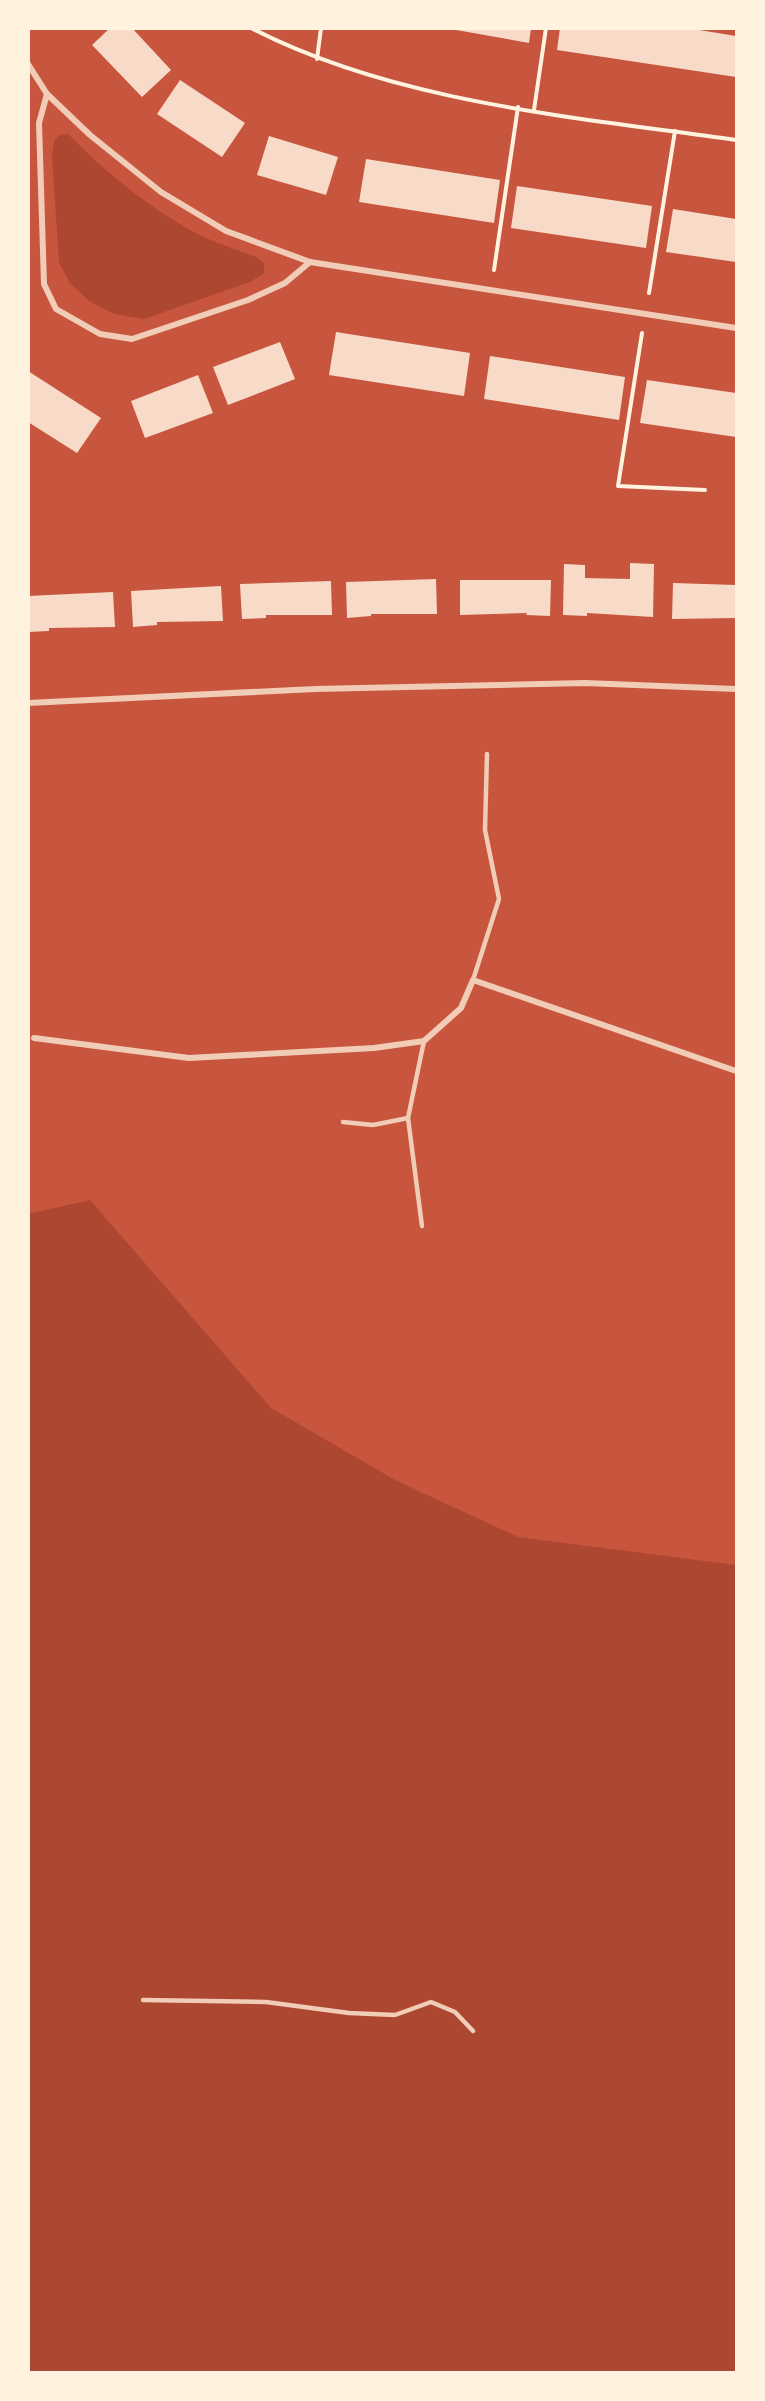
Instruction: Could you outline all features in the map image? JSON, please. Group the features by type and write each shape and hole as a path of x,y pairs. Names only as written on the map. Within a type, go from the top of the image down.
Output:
{"street":[{"path":"28,64 47,94 90,135 160,192 226,231 310,262 736,328"},
{"path":"47,94 39,123 44,284 56,309 100,334 132,339 248,300 285,283 310,262"},
{"path":"28,703 315,689 573,683 736,689"},
{"path":"34,1038 189,1058 374,1048 424,1041 460,1008 473,980 736,1071"}],"lane":[{"path":"473,980 499,899 485,830 487,753"},
{"path":"422,1226 408,1118 424,1041"},
{"path":"343,1122 373,1125 408,1118"},
{"path":"143,2000 266,2002 349,2013 395,2015 431,2002 455,2012 473,2031"}],"path":[{"path":"251,28 294,51 389,82 518,108 736,140"},
{"path":"316,59 321,28"},
{"path":"534,110 546,28"},
{"path":"492,290 518,108"},
{"path":"618,486 705,490"}],"shaded area":[{"path":"68,134 111,175 142,199 200,235 256,257 264,263 264,273 250,282 144,319 114,314 89,301 69,282 59,262 52,155 54,142 59,135"},
{"path":"90,1200 271,1408 397,1481 518,1537 736,1565 736,2372 29,2372 28,1214"}],"building":[{"path":"110,28 132,28 171,70 142,97 92,45"},
{"path":"445,28 531,28 529,43"},
{"path":"560,28 687,28 736,36 736,77 557,50"},
{"path":"180,80 245,123 222,157 157,114"},
{"path":"269,136 338,157 326,195 257,175"},
{"path":"366,159 500,180 494,223 359,202"},
{"path":"517,186 652,206 646,248 511,228"},
{"path":"673,209 736,219 736,262 666,252"},
{"path":"336,332 470,353 464,396 329,375"},
{"path":"280,342 295,379 228,405 213,367"},
{"path":"490,356 625,377 619,420 484,399"},
{"path":"28,371 101,418 77,453 28,422"},
{"path":"198,375 213,413 145,438 131,401"},
{"path":"647,380 736,393 736,437 640,423"},
{"path":"630,563 654,564 653,617 587,613 587,616 563,615 564,564 585,565 585,578 630,579"},
{"path":"436,579 437,614 371,614 371,616 347,618 346,582"},
{"path":"460,580 551,580 550,616 526,615 527,613 460,615"},
{"path":"331,581 332,615 266,615 266,618 242,619 240,584"},
{"path":"673,583 736,585 736,618 672,619"},
{"path":"221,586 223,621 157,622 157,625 133,627 131,591"},
{"path":"113,592 115,627 49,628 49,631 28,632 28,596"}]}
